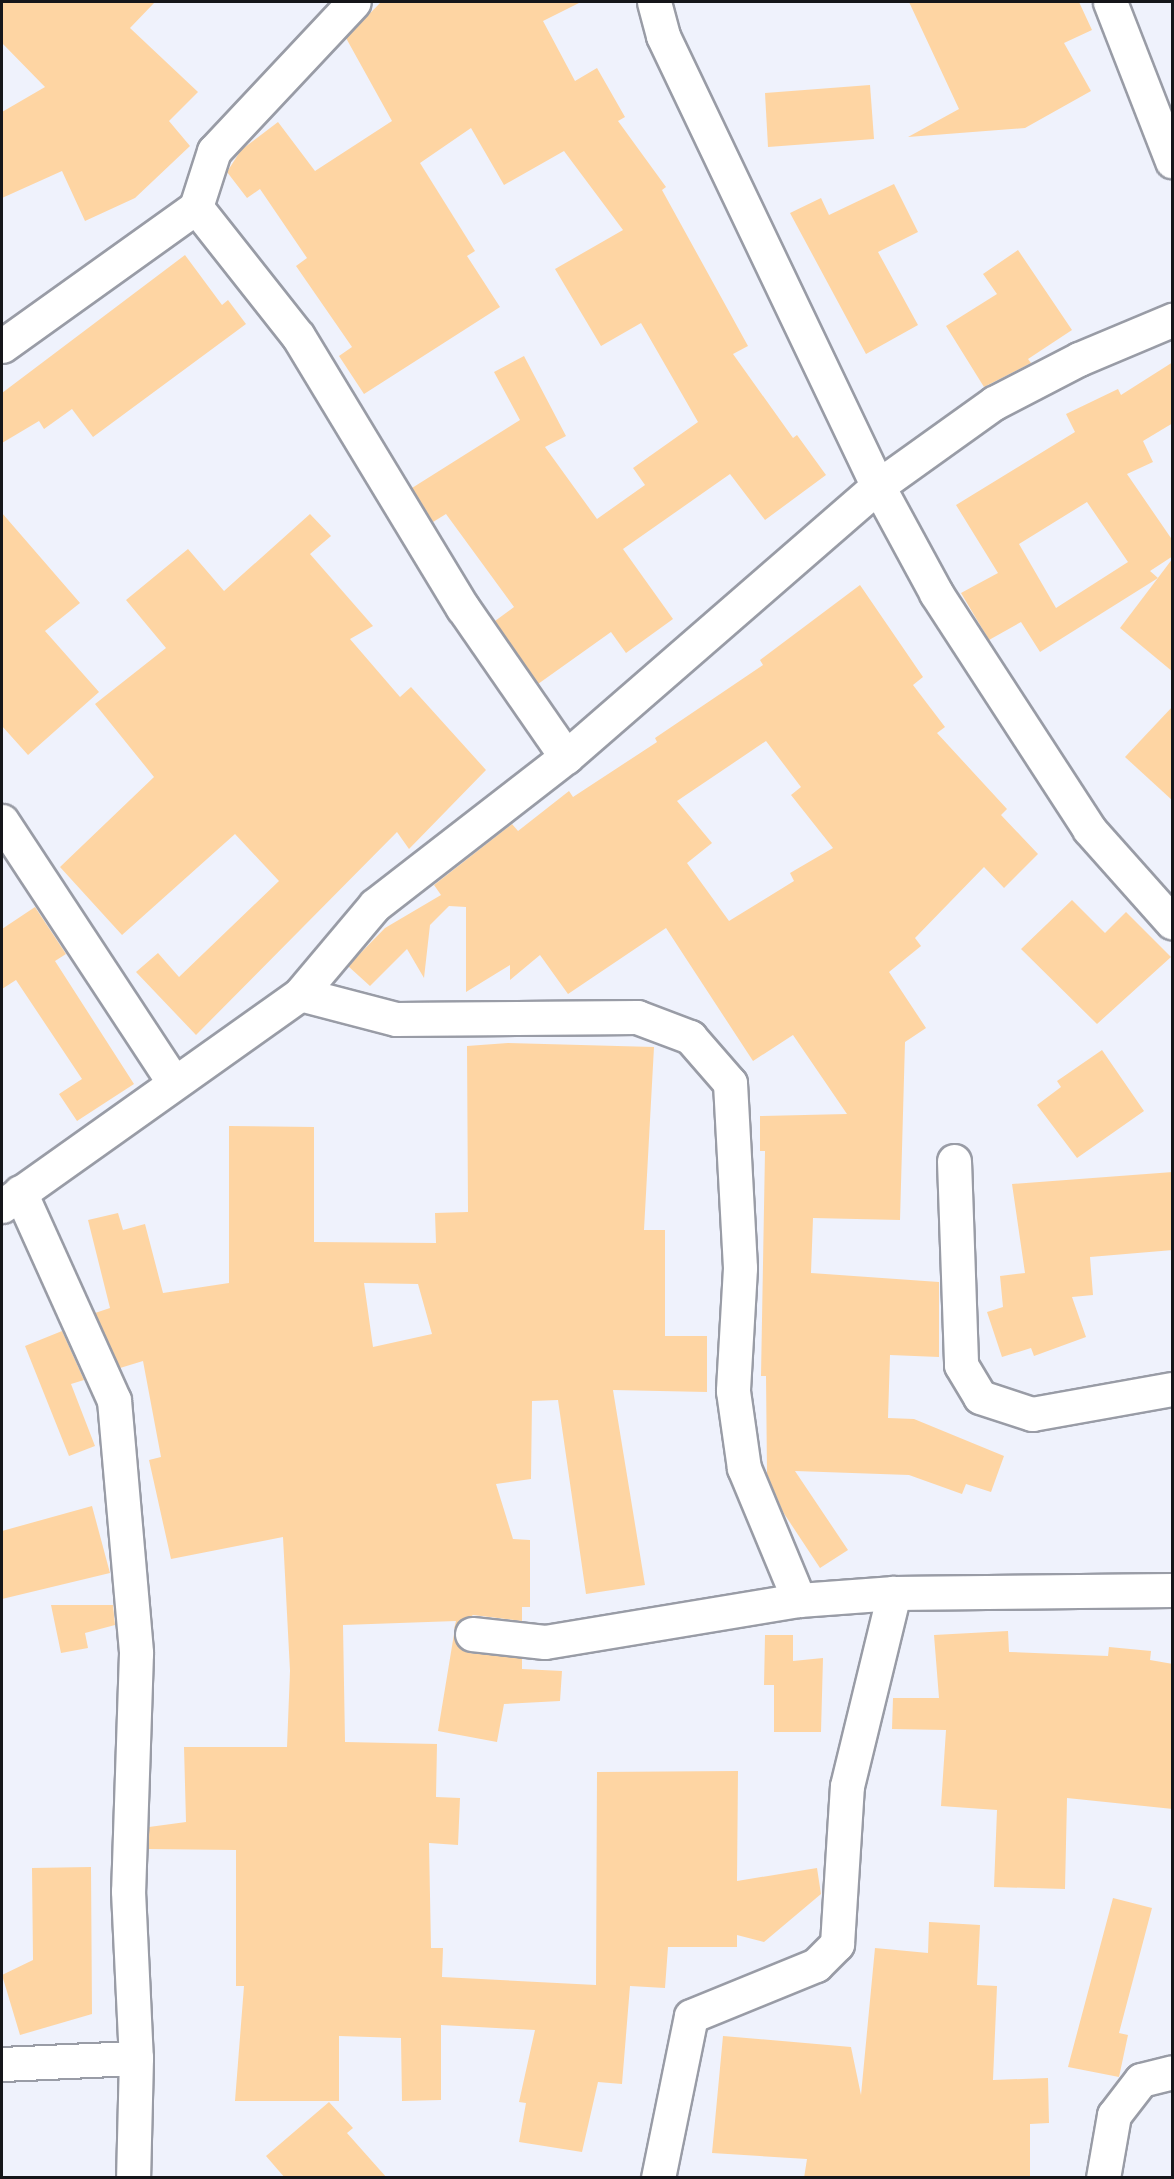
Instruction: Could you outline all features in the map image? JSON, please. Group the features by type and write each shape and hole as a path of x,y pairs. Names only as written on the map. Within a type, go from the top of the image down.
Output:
{"street":[{"path":"2,346 196,207 214,151 354,2"},
{"path":"654,2 663,36 879,486 936,594 1089,829 1173,922"},
{"path":"1110,2 1173,161"},
{"path":"196,207 298,336 463,608 566,756"},
{"path":"133,2178 136,2058 128,1891 136,1653 114,1400 11,1199 300,994 375,905 566,756 879,486 994,404 1079,359 1173,320"},
{"path":"2,821 174,1083"},
{"path":"300,994 396,1019 637,1017 690,1037 730,1083 740,1268 733,1391 744,1468 799,1600"},
{"path":"954,1161 961,1365 980,1397 1032,1414 1173,1389"},
{"path":"472,1634 545,1642 799,1600 894,1593 1173,1590"},
{"path":"658,2178 691,2016 816,1965 837,1944 847,1786 894,1593"},
{"path":"2,2064 136,2058"},
{"path":"1103,2178 1114,2115 1141,2080 1173,2072"}],"building":[{"path":"2,2 155,2 130,28 198,92 169,121 190,146 135,198 85,221 62,171 2,198 2,112 45,87 2,43"},
{"path":"381,2 581,2 543,21 575,81 597,68 625,117 618,121 666,187 662,190 748,346 733,354 793,438 797,435 826,475 765,520 730,474 623,549 673,619 626,653 611,632 538,684 495,621 514,607 446,514 433,522 412,488 520,420 494,372 524,356 566,436 545,447 597,519 645,485 633,468 698,422 641,323 601,346 555,269 623,230 564,151 504,185 471,128 420,163 475,251 467,256 500,307 364,394 339,356 352,347 296,266 307,258 260,189 247,198 227,172 241,150 278,122 315,171 392,121 346,38"},
{"path":"909,2 1079,2 1092,30 1064,43 1091,91 1025,128 908,137 959,109"},
{"path":"870,85 874,139 768,147 765,93"},
{"path":"894,184 918,232 878,252 918,325 866,354 790,213 821,198 829,215"},
{"path":"1018,250 1072,330 1028,359 1031,363 984,387 946,326 997,294 983,274"},
{"path":"185,255 222,305 228,300 246,324 93,437 72,409 44,429 39,421 2,443 2,393"},
{"path":"1173,362 1173,423 1143,441 1153,462 1127,474 1173,541 1173,556 1150,571 1158,578 1040,652 1021,622 989,640 961,593 998,573 956,505 1075,432 1066,414 1118,389 1121,395","holes":["1087,502 1128,562 1056,608 1019,544"]},
{"path":"2,513 80,603 45,631 99,692 28,755 2,726"},
{"path":"310,514 331,536 310,554 373,626 350,639 400,697 411,687 486,770 409,849 397,832 196,1035 136,972 158,953 179,977 279,881 235,834 122,935 60,867 154,777 95,704 166,648 126,600 188,549 224,591"},
{"path":"1173,558 1173,672 1120,628"},
{"path":"860,585 923,677 913,685 945,727 937,733 1007,809 1001,815 1038,854 1004,888 984,867 915,938 921,946 889,972 926,1028 905,1042 900,1220 813,1218 811,1273 939,1282 939,1357 890,1355 888,1418 914,1419 1004,1456 991,1492 966,1484 962,1494 909,1475 795,1471 848,1550 820,1568 783,1512 767,1474 766,1376 761,1376 765,1151 760,1151 760,1116 847,1114 793,1035 753,1061 666,928 568,994 540,955 510,980 510,965 466,992 466,907 449,906 430,925 424,978 407,949 370,986 348,966 385,928 441,895 434,885 512,824 518,831 569,791 573,797 657,742 655,738 763,665 760,660","holes":["766,741 801,787 791,795 833,848 790,873 794,881 729,921 687,863 712,843 677,801"]},
{"path":"1173,706 1173,801 1125,757"},
{"path":"1072,900 1105,933 1126,912 1171,957 1097,1024 1021,949"},
{"path":"35,907 66,954 55,961 134,1084 77,1121 59,1094 82,1079 16,980 2,989 2,929"},
{"path":"508,1043 654,1047 644,1230 665,1230 665,1336 707,1336 707,1392 613,1390 645,1585 586,1594 558,1400 532,1401 531,1479 496,1484 513,1539 530,1540 530,1607 522,1607 522,1621 473,1615 454,1629 456,1621 343,1625 345,1742 437,1744 436,1797 460,1798 458,1845 429,1843 431,1948 443,1948 442,1977 596,1985 597,1772 738,1771 737,1881 817,1868 821,1894 764,1942 737,1935 737,1947 668,1947 665,1988 630,1986 622,2084 598,2082 582,2152 519,2142 526,2103 519,2102 535,2030 441,2025 441,2100 402,2101 401,2038 339,2036 339,2101 235,2101 244,1986 236,1986 236,1850 148,1849 149,1827 186,1822 184,1747 287,1747 290,1671 283,1537 171,1559 149,1460 161,1457 143,1361 120,1368 95,1313 110,1308 88,1220 118,1213 123,1230 145,1224 163,1293 229,1283 229,1126 314,1127 314,1242 436,1243 435,1213 468,1212 467,1046","holes":["364,1283 418,1284 432,1334 373,1347"]},
{"path":"1102,1050 1144,1111 1077,1158 1037,1105 1061,1087 1057,1081"},
{"path":"1173,1172 1173,1250 1090,1257 1093,1295 1072,1297 1086,1337 1034,1356 1031,1348 1002,1357 987,1312 1003,1307 1000,1276 1025,1273 1012,1184"},
{"path":"62,1331 84,1380 71,1384 95,1446 69,1456 25,1346"},
{"path":"92,1506 110,1573 2,1599 2,1531"},
{"path":"51,1605 113,1605 115,1625 85,1633 88,1648 61,1653"},
{"path":"1008,1631 1009,1652 1108,1656 1109,1647 1151,1651 1150,1660 1173,1664 1173,1809 1067,1798 1065,1889 994,1887 997,1810 941,1806 946,1730 892,1729 893,1698 939,1698 934,1635"},
{"path":"454,1634 460,1649 469,1653 522,1658 522,1669 562,1671 560,1701 504,1704 497,1742 438,1731"},
{"path":"765,1635 793,1635 793,1661 823,1658 821,1732 774,1732 774,1685 764,1685"},
{"path":"91,1867 92,2014 20,2035 2,1975 33,1960 32,1868"},
{"path":"1113,1898 1152,1908 1119,2033 1128,2035 1119,2077 1068,2067"},
{"path":"929,1922 980,1925 977,1985 997,1986 993,2080 1048,2078 1049,2123 1030,2124 1030,2178 804,2178 807,2159 712,2153 723,2036 851,2047 861,2095 875,1948 928,1953"},
{"path":"329,2102 353,2128 347,2133 387,2178 285,2178 266,2156"}]}
